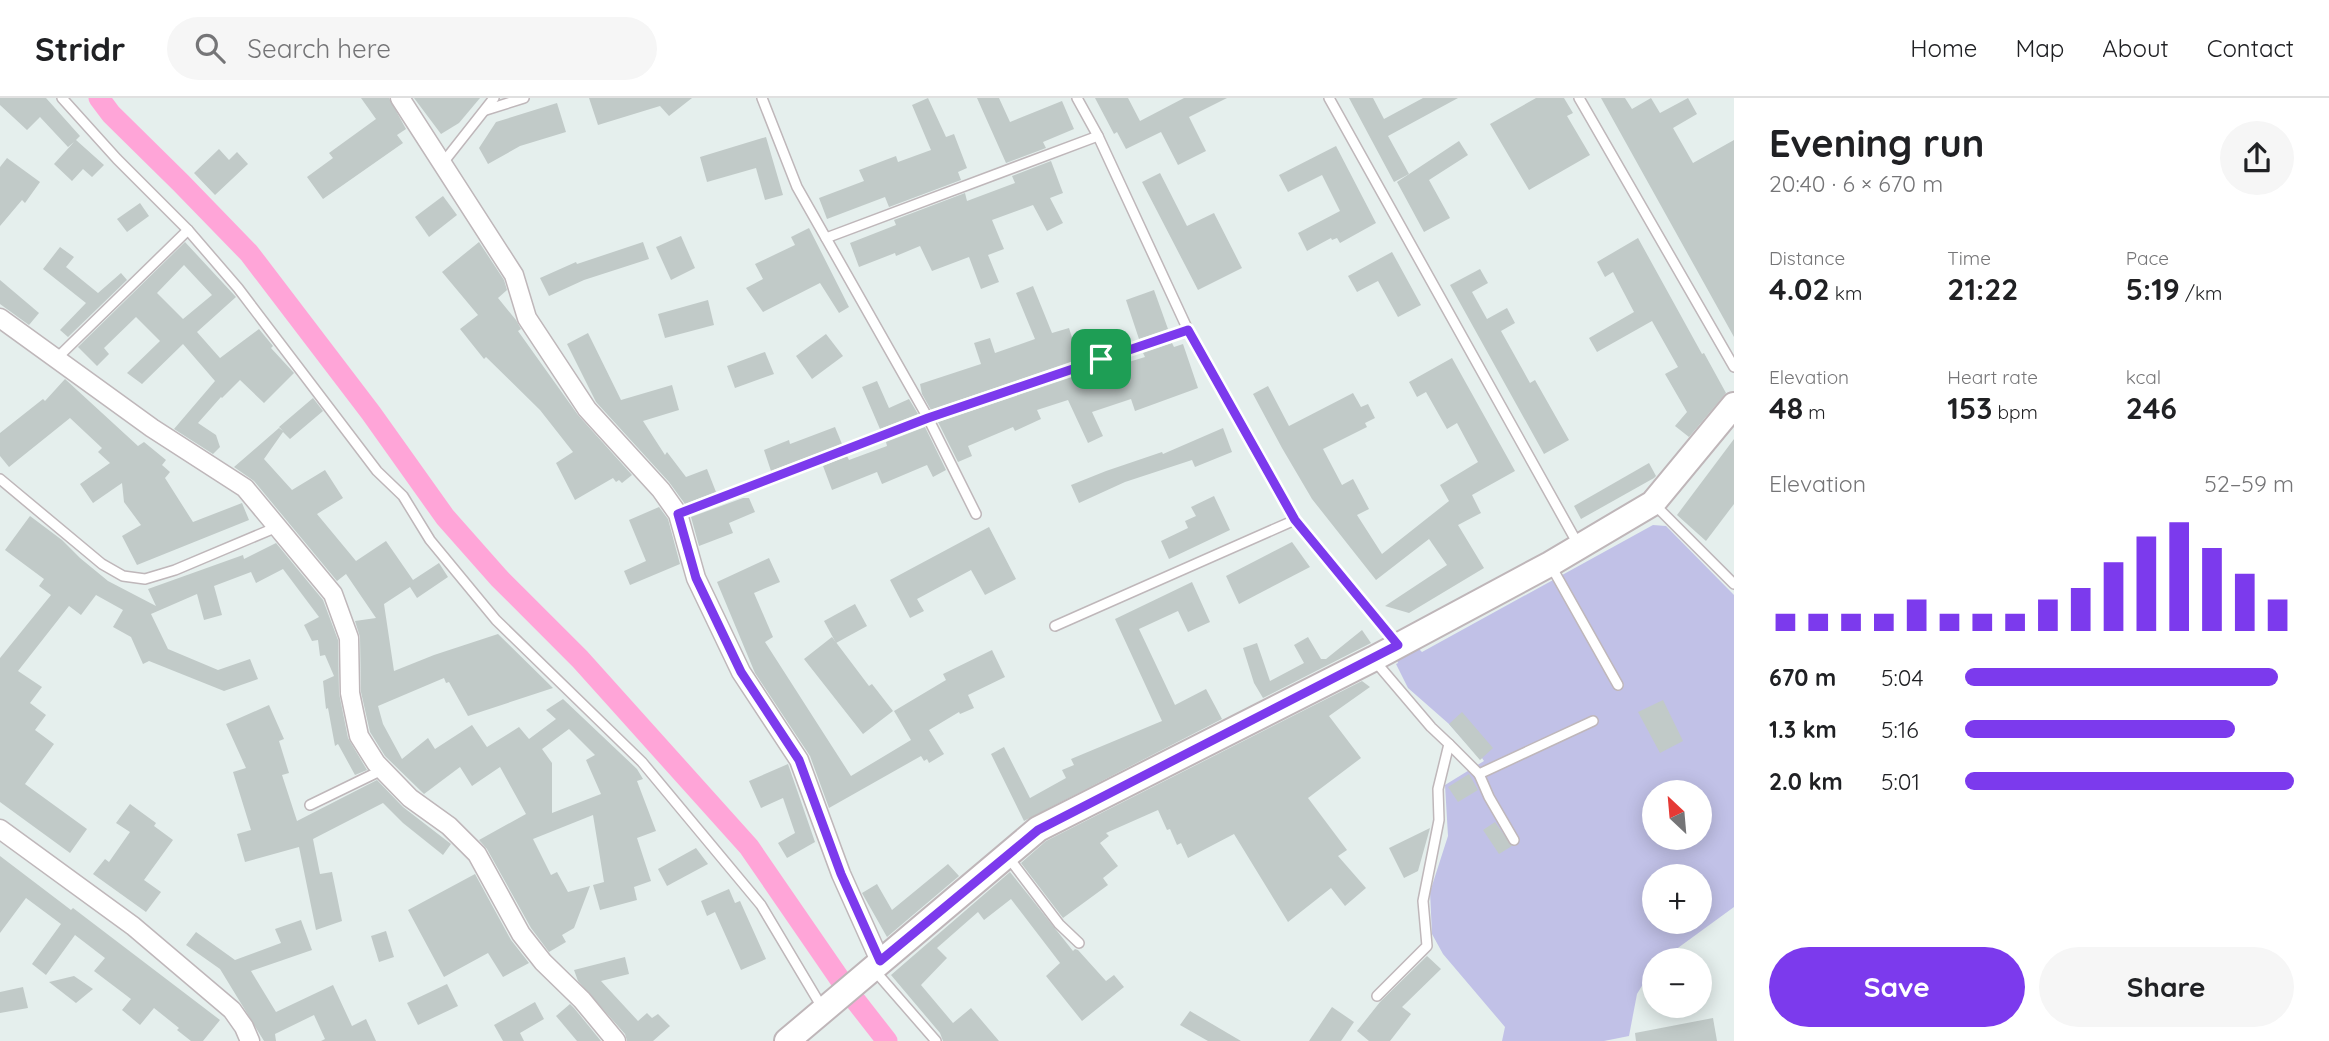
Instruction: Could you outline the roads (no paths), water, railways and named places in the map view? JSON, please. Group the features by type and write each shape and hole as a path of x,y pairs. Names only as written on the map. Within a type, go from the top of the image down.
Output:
{"street":[{"path":"400,98 513,275 527,318 587,409 661,490 678,514 696,578 741,672 799,760 876,965"},
{"path":"0,317 152,428 245,488 333,594 349,638 350,693 359,736 382,770 410,798 449,826 477,854 521,934 543,962 582,1000 616,1041"},
{"path":"788,1041 1038,830 1373,659 1550,564 1653,503 1734,405"},
{"path":"0,829 133,926 232,1010 250,1041"}],"lane":[{"path":"62,98 117,159 188,230 238,288 377,471 403,496 430,540 496,620 642,762 761,905 824,1010"},
{"path":"442,164 494,98"},
{"path":"484,110 524,98"},
{"path":"762,98 797,187 928,418 976,514"},
{"path":"1077,98 1098,136 1188,330 1295,520 1398,645"},
{"path":"1329,98 1580,547"},
{"path":"1579,98 1734,367"},
{"path":"826,238 1098,136"},
{"path":"57,358 188,230"},
{"path":"678,514 928,418 1188,330"},
{"path":"0,479 102,564 124,576 145,579 175,570 277,527"},
{"path":"1653,503 1734,583"},
{"path":"1055,626 1295,520"},
{"path":"1550,564 1618,685"},
{"path":"1373,659 1431,727 1479,774 1514,840"},
{"path":"1479,774 1593,721"},
{"path":"1377,996 1427,946 1423,901 1439,820 1438,789 1449,744"},
{"path":"310,805 382,770"},
{"path":"1006,856 1059,924 1079,943"},
{"path":"876,965 936,1041"}],"waterway":[{"path":"99,98 111,114 249,253 371,413 445,517 499,578 580,659 749,847 848,991 887,1041"}]}
